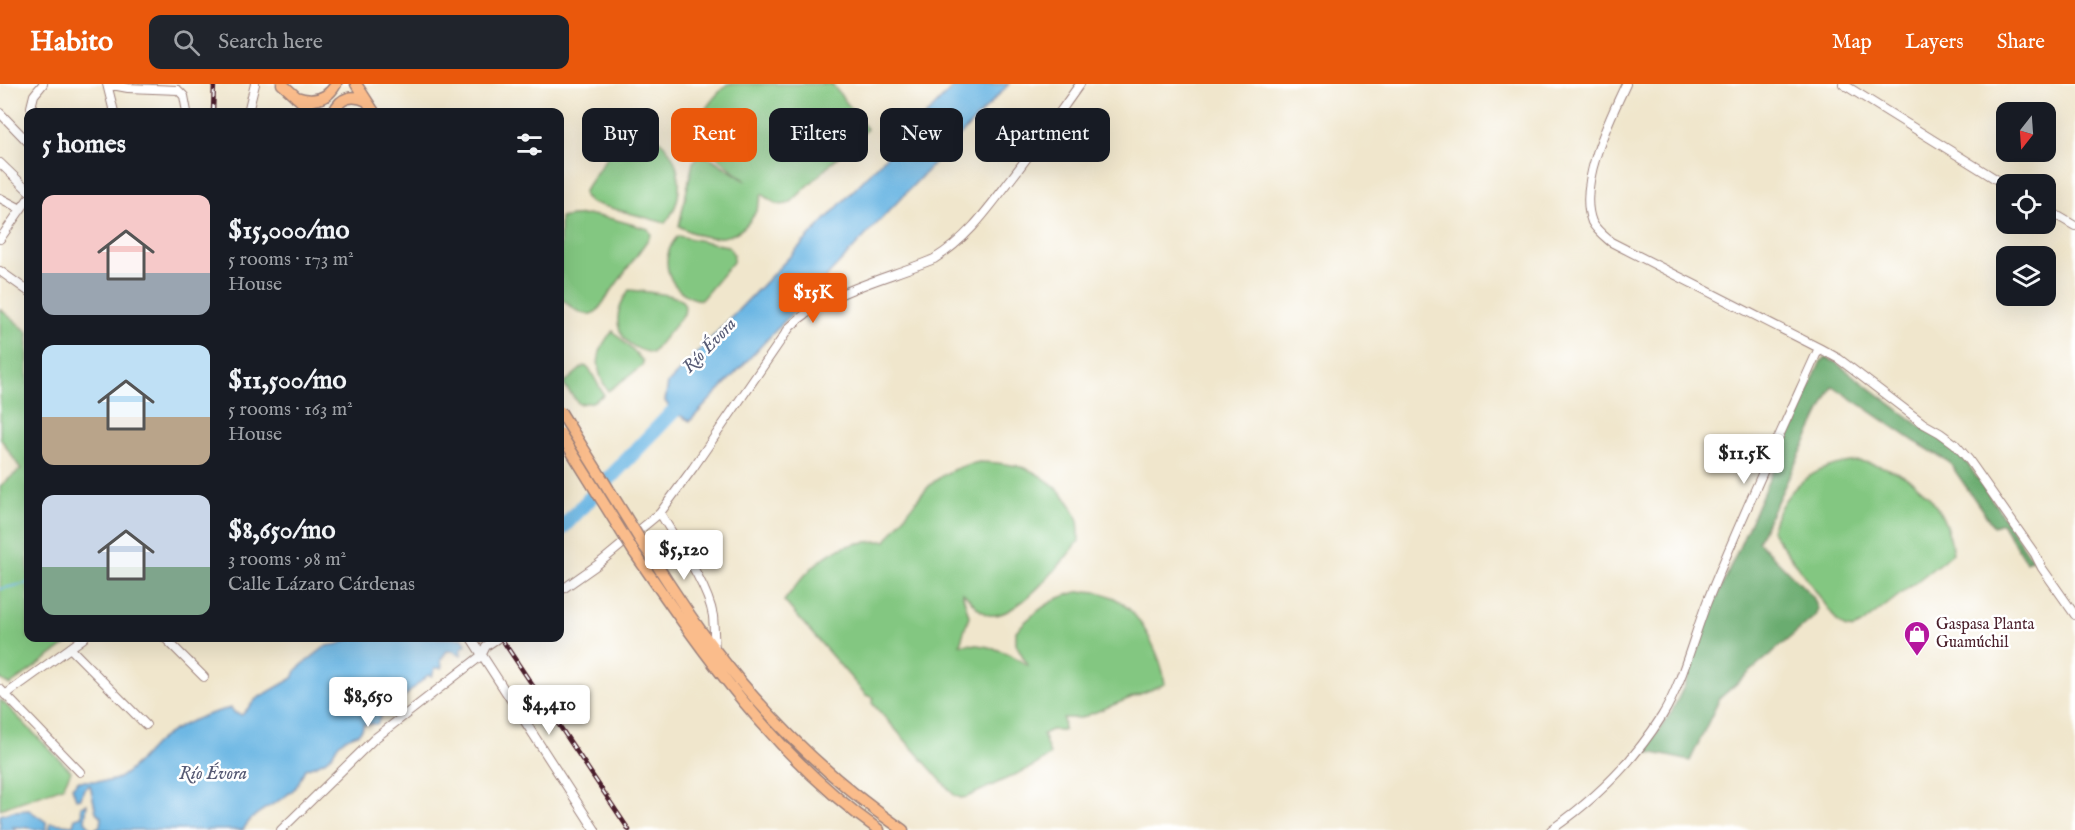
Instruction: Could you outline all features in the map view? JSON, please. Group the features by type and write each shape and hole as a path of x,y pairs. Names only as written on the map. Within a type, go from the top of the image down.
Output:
{"main road":[{"path":"282,84 308,108"},
{"path":"296,97 305,101 317,100 330,92 336,84"},
{"path":"356,84 371,108"},
{"path":"336,108 348,97 367,101"},
{"path":"564,417 644,546 715,649 764,709 801,747 853,792 903,830"},
{"path":"564,439 634,552 704,652 749,708 810,773 879,830"}],"street":[{"path":"31,107 34,95 43,84"},
{"path":"113,108 107,84 128,88 171,87 182,92 186,108"},
{"path":"249,108 255,84"},
{"path":"564,588 597,565 660,513 790,327 814,307 827,300 914,268 949,250 996,199 1080,84"},
{"path":"1626,84 1605,130 1592,172 1589,207 1592,222 1599,232 1611,242 1839,359 1923,424 1955,444 1969,460 2035,554 2042,568 2075,615"},
{"path":"1843,84 1996,179"},
{"path":"0,113 24,138"},
{"path":"0,163 24,186"},
{"path":"0,198 21,209"},
{"path":"0,239 24,205"},
{"path":"2056,215 2075,226"},
{"path":"0,271 24,288"},
{"path":"1551,830 1580,810 1610,780 1662,717 1707,602 1819,348"},
{"path":"660,513 709,601 713,615 715,649"},
{"path":"78,642 3,692 80,772"},
{"path":"169,642 204,677"},
{"path":"473,642 595,830"},
{"path":"280,830 374,739 481,656 486,646 492,642"},
{"path":"70,648 146,724"},
{"path":"291,821 296,830"}],"green space":[{"path":"727,84 832,84 851,108 769,108 769,162 833,162 790,203 779,204 762,194 750,221 741,230 730,235 706,237 679,226 693,162 717,162 746,181 723,162 757,162 757,108 706,108"},
{"path":"659,140 671,154 671,162 675,162 679,177 677,201 665,223 589,202 584,196 584,191 603,162 659,162"},
{"path":"591,215 613,219 648,229 651,235 598,310 588,314 578,312 564,301 564,217"},
{"path":"678,236 727,246 733,253 733,262 701,300 681,291 669,275 668,255 671,245"},
{"path":"629,290 672,296 681,300 684,305 684,314 652,353 630,344 620,329 619,311"},
{"path":"0,309 24,329 24,642 69,642 10,685 0,679 0,486 21,469 0,438"},
{"path":"613,331 643,363 641,367 608,391 600,376 598,360 603,345"},
{"path":"1826,358 1835,362 1923,428 1950,443 1967,463 2032,559 2026,562 2002,523 1993,526 1949,462 1833,386 1758,541 1813,597 1818,609 1815,616 1720,698 1690,761 1644,751 1671,713 1686,682 1713,607 1821,361"},
{"path":"584,366 589,368 604,395 592,402 579,404 564,383"},
{"path":"1858,461 1894,471 1909,479 1922,490 1942,517 1953,553 1861,625 1849,628 1843,627 1838,622 1771,530 1784,502 1803,481 1828,467"},
{"path":"979,462 1022,467 1052,484 1061,492 1074,511 1078,521 1079,541 1051,575 1010,610 997,615 986,614 962,592 969,616 960,644 996,649 1028,666 1016,644 1016,631 1051,602 1069,594 1086,591 1103,593 1120,601 1135,616 1157,654 1165,684 1081,718 1063,718 1064,730 1051,730 1043,734 1050,755 1034,766 961,798 954,795 872,703 874,698 866,695 784,601 816,564 827,556 852,544 886,541 915,502 935,481 961,466"},
{"path":"0,699 71,771 63,787 0,809"}],"water":[{"name":"Río Évora","path":"956,84 1009,84 986,108 975,108 975,120 963,133 963,108 933,108"},
{"name":"Río Évora","path":"881,162 935,162 690,421 673,412 665,401 668,383"},
{"name":"Río Évora","path":"343,642 465,642 461,655 447,651 441,659 442,668 435,668 432,676 428,675 401,700 390,706 392,711 382,714 377,724 364,724 358,734 340,743 328,758 305,769 299,783 290,793 261,811 248,822 243,830 93,830 100,826 101,817 96,812 90,785 84,789 81,798 76,799 72,787 78,781 109,781 119,778 134,767 164,737 201,717 231,708 235,713 242,715 256,699 293,678 297,669 326,646"},
{"path":"87,804 85,821 93,830 50,830 50,823 73,825 75,818 82,816 81,806"},
{"path":"29,810 46,822 47,830 13,827 16,830 0,830 0,815"}],"waterway":[{"name":"Río Évora","path":"564,526 686,398"},
{"path":"0,589 24,584"}],"railway":[{"path":"213,108 214,84"},
{"path":"504,642 629,830"}],"place":[{"name":"Gaspasa Planta Guamúchil","path":"1917,657"}]}
